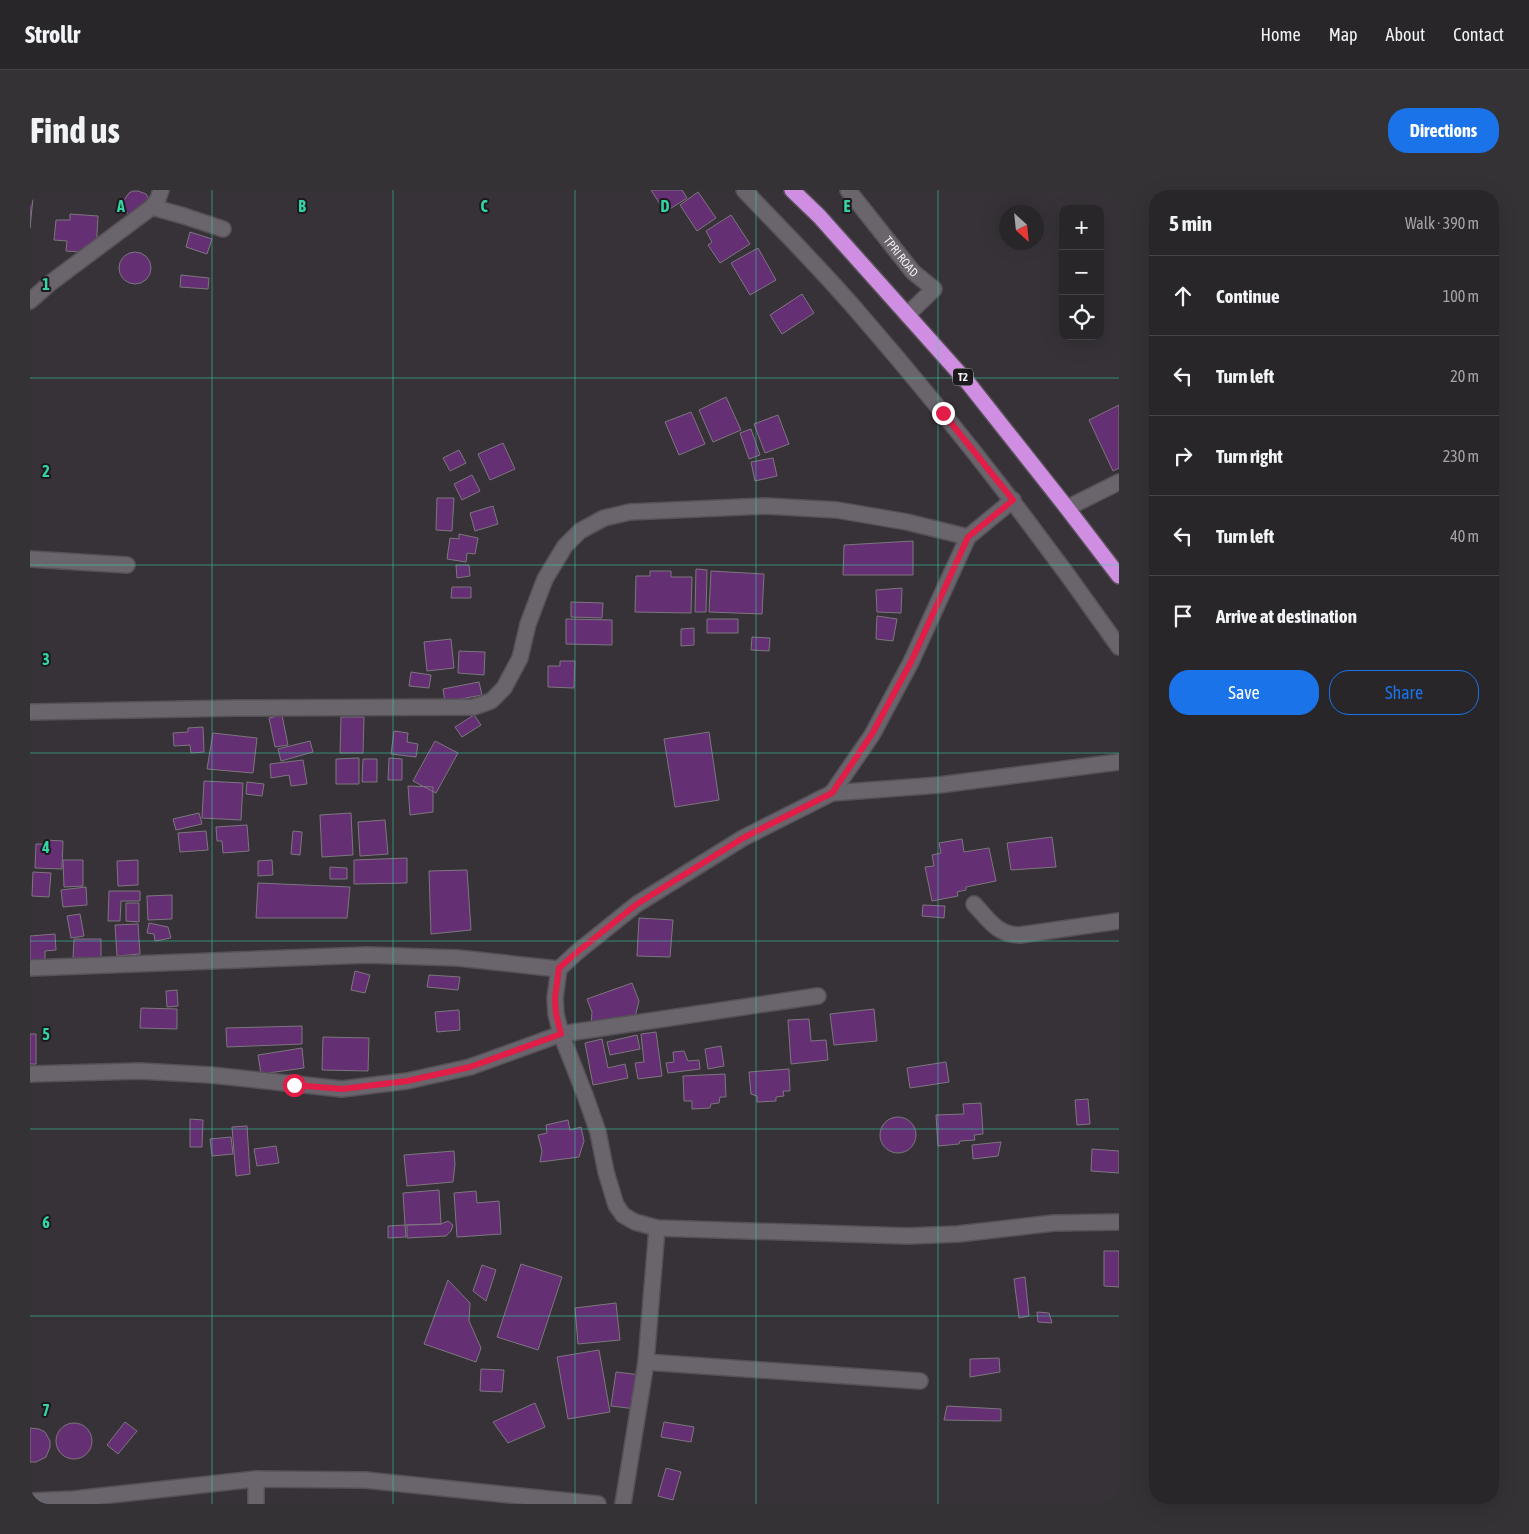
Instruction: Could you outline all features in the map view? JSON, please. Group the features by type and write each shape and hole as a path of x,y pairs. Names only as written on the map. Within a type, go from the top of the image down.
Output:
{"highway":[{"name":"T2","path":"792,190 819,216 969,384 1119,576"},
{"path":"806,190 819,216"}],"street":[{"path":"30,302 49,284 152,208 161,190"},
{"path":"744,190 857,310 943,413 1013,500 1067,572 1119,647"},
{"name":"TPRI ROAD","path":"848,190 913,272 934,289 907,315"},
{"path":"152,208 223,229"},
{"path":"1067,508 1119,482"},
{"path":"832,793 872,734 907,670 968,537 1013,500"},
{"path":"30,712 237,708 474,707 491,701 504,688 520,658 528,624 545,579 565,546 580,531 604,518 630,512 766,506 837,510 907,522 968,537"},
{"path":"30,559 127,565"},
{"path":"1119,762 939,785 832,793 743,838 637,904 559,968 555,998 556,1014 561,1034 598,1132 606,1172 616,1205 623,1215 636,1222 657,1228 908,1236 958,1234 1054,1223 1119,1222"},
{"path":"974,904 998,930 1009,935 1020,936 1119,921"},
{"path":"30,968 368,955 458,958 559,968"},
{"path":"30,1074 140,1071 211,1075 342,1089 407,1081 470,1067 561,1034 818,996"},
{"path":"623,1504 646,1362 657,1228"},
{"path":"646,1362 920,1381"},
{"path":"256,1479 256,1504"},
{"path":"30,1501 74,1499 256,1479 365,1480 598,1504"}],"building":[{"path":"651,190 682,190 687,198 665,212"},
{"path":"133,191 146,194 150,202 130,216 124,209 124,200"},
{"path":"698,192 716,218 697,231 680,205"},
{"path":"30,198 33,198 30,228"},
{"path":"70,214 98,216 96,253 66,251 67,241 54,240 56,220 70,220"},
{"path":"731,215 750,244 720,263 708,245 712,242 706,231"},
{"path":"190,232 212,239 207,254 186,247"},
{"path":"758,248 776,280 750,295 731,263"},
{"path":"135,252 141,253 146,257 150,262 150,274 146,279 141,283 135,284 129,283 124,279 120,274 119,268 120,262 124,257 129,253"},
{"path":"181,275 209,278 208,289 180,287"},
{"path":"802,294 814,313 782,334 770,315"},
{"path":"726,397 741,430 713,442 699,410"},
{"path":"1119,405 1119,468 1113,471 1089,420"},
{"path":"691,412 705,444 679,455 665,422"},
{"path":"778,415 789,444 765,453 754,424"},
{"path":"751,429 760,455 749,459 740,433"},
{"path":"503,443 515,469 490,480 478,454"},
{"path":"459,450 466,463 450,471 443,458"},
{"path":"773,458 777,476 755,481 751,462"},
{"path":"472,475 480,491 462,500 454,484"},
{"path":"437,498 454,498 452,531 436,530"},
{"path":"493,506 498,524 475,531 470,513"},
{"path":"459,534 478,538 475,554 467,553 466,562 447,559 450,538 459,539"},
{"path":"913,541 913,575 843,575 844,545"},
{"path":"456,565 469,565 470,576 457,578"},
{"path":"696,569 707,570 706,612 695,612"},
{"path":"650,571 671,571 671,577 692,577 691,613 635,612 636,576 650,576"},
{"path":"711,571 764,574 762,614 709,612"},
{"path":"452,587 471,587 471,598 451,598"},
{"path":"902,588 901,613 877,612 876,590"},
{"path":"571,602 603,603 602,618 571,617"},
{"path":"877,616 897,619 893,641 876,639"},
{"path":"566,619 612,620 612,645 566,644"},
{"path":"707,619 738,619 738,633 707,633"},
{"path":"694,628 694,645 681,646 681,629"},
{"path":"752,637 770,638 769,651 751,650"},
{"path":"451,639 454,668 427,671 424,642"},
{"path":"459,651 485,652 484,675 458,673"},
{"path":"560,661 575,661 574,688 548,687 548,666 560,666"},
{"path":"411,672 431,675 429,688 409,686"},
{"path":"479,682 482,695 445,702 443,689"},
{"path":"282,715 288,745 275,747 269,718"},
{"path":"474,715 481,725 462,737 455,727"},
{"path":"341,717 364,717 363,753 340,753"},
{"path":"203,727 204,752 191,753 190,745 174,746 173,733 188,732 188,728"},
{"path":"394,731 408,733 407,742 418,744 416,757 391,754"},
{"path":"709,732 719,800 675,807 664,739"},
{"path":"213,733 257,738 253,773 207,769"},
{"path":"310,741 313,752 281,761 278,749"},
{"path":"435,741 458,753 436,793 413,781"},
{"path":"359,758 359,784 336,784 336,759"},
{"path":"389,758 402,759 402,780 388,780"},
{"path":"363,759 377,759 377,782 362,782"},
{"path":"303,760 307,784 291,786 289,775 271,778 270,764"},
{"path":"204,781 243,783 241,820 202,818"},
{"path":"247,782 264,784 262,796 246,794"},
{"path":"408,786 433,787 433,812 410,815"},
{"path":"199,813 202,824 176,830 173,819"},
{"path":"351,813 353,855 322,857 320,815"},
{"path":"385,820 388,854 360,856 358,822"},
{"path":"247,825 249,851 223,853 222,841 217,841 216,827"},
{"path":"206,831 208,850 180,852 178,833"},
{"path":"293,831 302,832 300,855 291,854"},
{"path":"1052,837 1056,867 1011,870 1007,843"},
{"path":"962,839 964,852 989,848 996,881 966,887 966,890 957,892 958,896 932,901 925,867 934,866 932,855 941,853 939,843"},
{"path":"45,840 63,841 62,869 35,868 36,844 45,844"},
{"path":"407,858 407,883 354,884 354,860"},
{"path":"63,860 83,860 83,886 64,887"},
{"path":"138,860 138,885 118,886 117,861"},
{"path":"272,860 273,875 258,876 258,861"},
{"path":"330,867 347,868 347,879 330,879"},
{"path":"467,870 471,930 431,934 429,871"},
{"path":"33,872 51,873 49,897 32,896"},
{"path":"258,883 350,887 347,918 256,918"},
{"path":"86,887 87,905 63,907 61,890"},
{"path":"109,891 140,891 140,901 121,901 120,921 108,921"},
{"path":"172,895 172,919 148,920 147,896"},
{"path":"126,903 139,903 139,922 126,921"},
{"path":"923,905 945,906 944,918 922,916"},
{"path":"80,914 84,936 71,938 67,916"},
{"path":"639,918 673,920 670,957 637,956"},
{"path":"149,923 168,927 171,938 155,941 154,934 147,933"},
{"path":"138,924 140,954 117,956 115,925"},
{"path":"55,934 56,950 45,951 45,960 30,961 30,936"},
{"path":"74,939 101,939 101,958 73,958"},
{"path":"355,971 370,975 365,993 351,990"},
{"path":"429,975 460,977 458,990 427,987"},
{"path":"632,983 639,1001 635,1017 591,1026 592,1012 587,999"},
{"path":"177,990 178,1006 167,1007 166,991"},
{"path":"141,1008 177,1009 177,1029 140,1028"},
{"path":"874,1009 877,1041 834,1045 830,1014"},
{"path":"459,1010 460,1030 437,1032 435,1012"},
{"path":"809,1019 811,1041 826,1040 828,1060 791,1064 788,1020"},
{"path":"302,1026 302,1044 227,1047 226,1028"},
{"path":"656,1032 662,1076 638,1079 635,1063 644,1062 641,1034"},
{"path":"30,1034 36,1034 36,1064 30,1064"},
{"path":"637,1035 640,1049 610,1055 607,1042"},
{"path":"323,1037 369,1038 368,1071 322,1070"},
{"path":"602,1039 608,1068 625,1064 628,1078 593,1085 585,1043"},
{"path":"721,1046 724,1066 708,1069 705,1049"},
{"path":"302,1048 304,1068 261,1074 258,1055"},
{"path":"684,1051 688,1061 699,1060 700,1069 668,1073 666,1063 674,1062 673,1052"},
{"path":"946,1062 949,1082 910,1088 907,1068"},
{"path":"789,1069 790,1091 783,1091 784,1096 776,1097 776,1101 757,1102 757,1096 751,1094 749,1072"},
{"path":"725,1074 726,1097 720,1097 719,1103 711,1104 710,1108 692,1109 692,1101 684,1101 683,1076"},
{"path":"1088,1099 1090,1124 1077,1125 1075,1100"},
{"path":"981,1103 983,1134 974,1135 975,1140 938,1146 936,1115 964,1114 963,1104"},
{"path":"898,1117 905,1118 911,1122 915,1128 915,1142 911,1148 905,1152 898,1153 891,1152 885,1148 881,1142 880,1135 881,1128 885,1122 891,1118"},
{"path":"190,1119 203,1120 202,1147 190,1147"},
{"path":"568,1120 570,1130 581,1127 584,1141 579,1157 540,1162 542,1151 538,1135 547,1133 546,1125"},
{"path":"247,1126 250,1174 236,1176 232,1127"},
{"path":"231,1137 233,1154 212,1156 210,1139"},
{"path":"1001,1142 998,1156 973,1159 972,1145"},
{"path":"276,1146 279,1163 257,1166 254,1149"},
{"path":"1092,1149 1119,1151 1119,1173 1091,1171"},
{"path":"454,1151 453,1182 407,1186 404,1155"},
{"path":"439,1190 441,1224 405,1225 403,1193"},
{"path":"476,1191 477,1203 499,1201 501,1234 457,1237 454,1193"},
{"path":"448,1221 453,1225 451,1231 446,1236 407,1238 407,1225 441,1224"},
{"path":"405,1225 406,1237 388,1238 388,1226"},
{"path":"1104,1251 1119,1251 1119,1287 1104,1286"},
{"path":"521,1264 562,1277 538,1350 497,1337"},
{"path":"482,1265 496,1270 486,1301 473,1291"},
{"path":"1025,1277 1029,1316 1019,1318 1014,1279"},
{"path":"448,1280 470,1303 469,1321 481,1348 476,1362 424,1344"},
{"path":"616,1303 620,1340 578,1344 575,1308"},
{"path":"1037,1312 1049,1313 1052,1323 1038,1322"},
{"path":"599,1350 610,1412 568,1419 557,1357"},
{"path":"999,1358 1000,1372 970,1377 970,1359"},
{"path":"481,1369 504,1370 502,1392 480,1391"},
{"path":"616,1372 641,1375 636,1409 611,1406"},
{"path":"535,1403 545,1427 508,1443 493,1422"},
{"path":"947,1406 1001,1409 1001,1421 944,1420"},
{"path":"125,1422 137,1431 118,1454 107,1445"},
{"path":"664,1422 694,1427 691,1442 661,1437"},
{"path":"74,1423 81,1424 87,1428 91,1434 91,1448 87,1454 81,1458 74,1459 67,1458 61,1454 57,1448 56,1441 57,1434 61,1428 67,1424"},
{"path":"30,1428 45,1432 50,1441 46,1457 36,1462 30,1462"},
{"path":"666,1468 681,1472 673,1500 658,1496"}],"route":[{"path":"294,1085 342,1089 407,1081 470,1067 561,1034 556,1014 555,998 559,968 637,904 743,838 832,793 872,734 911,662 968,537 1013,500 943,413"}]}
